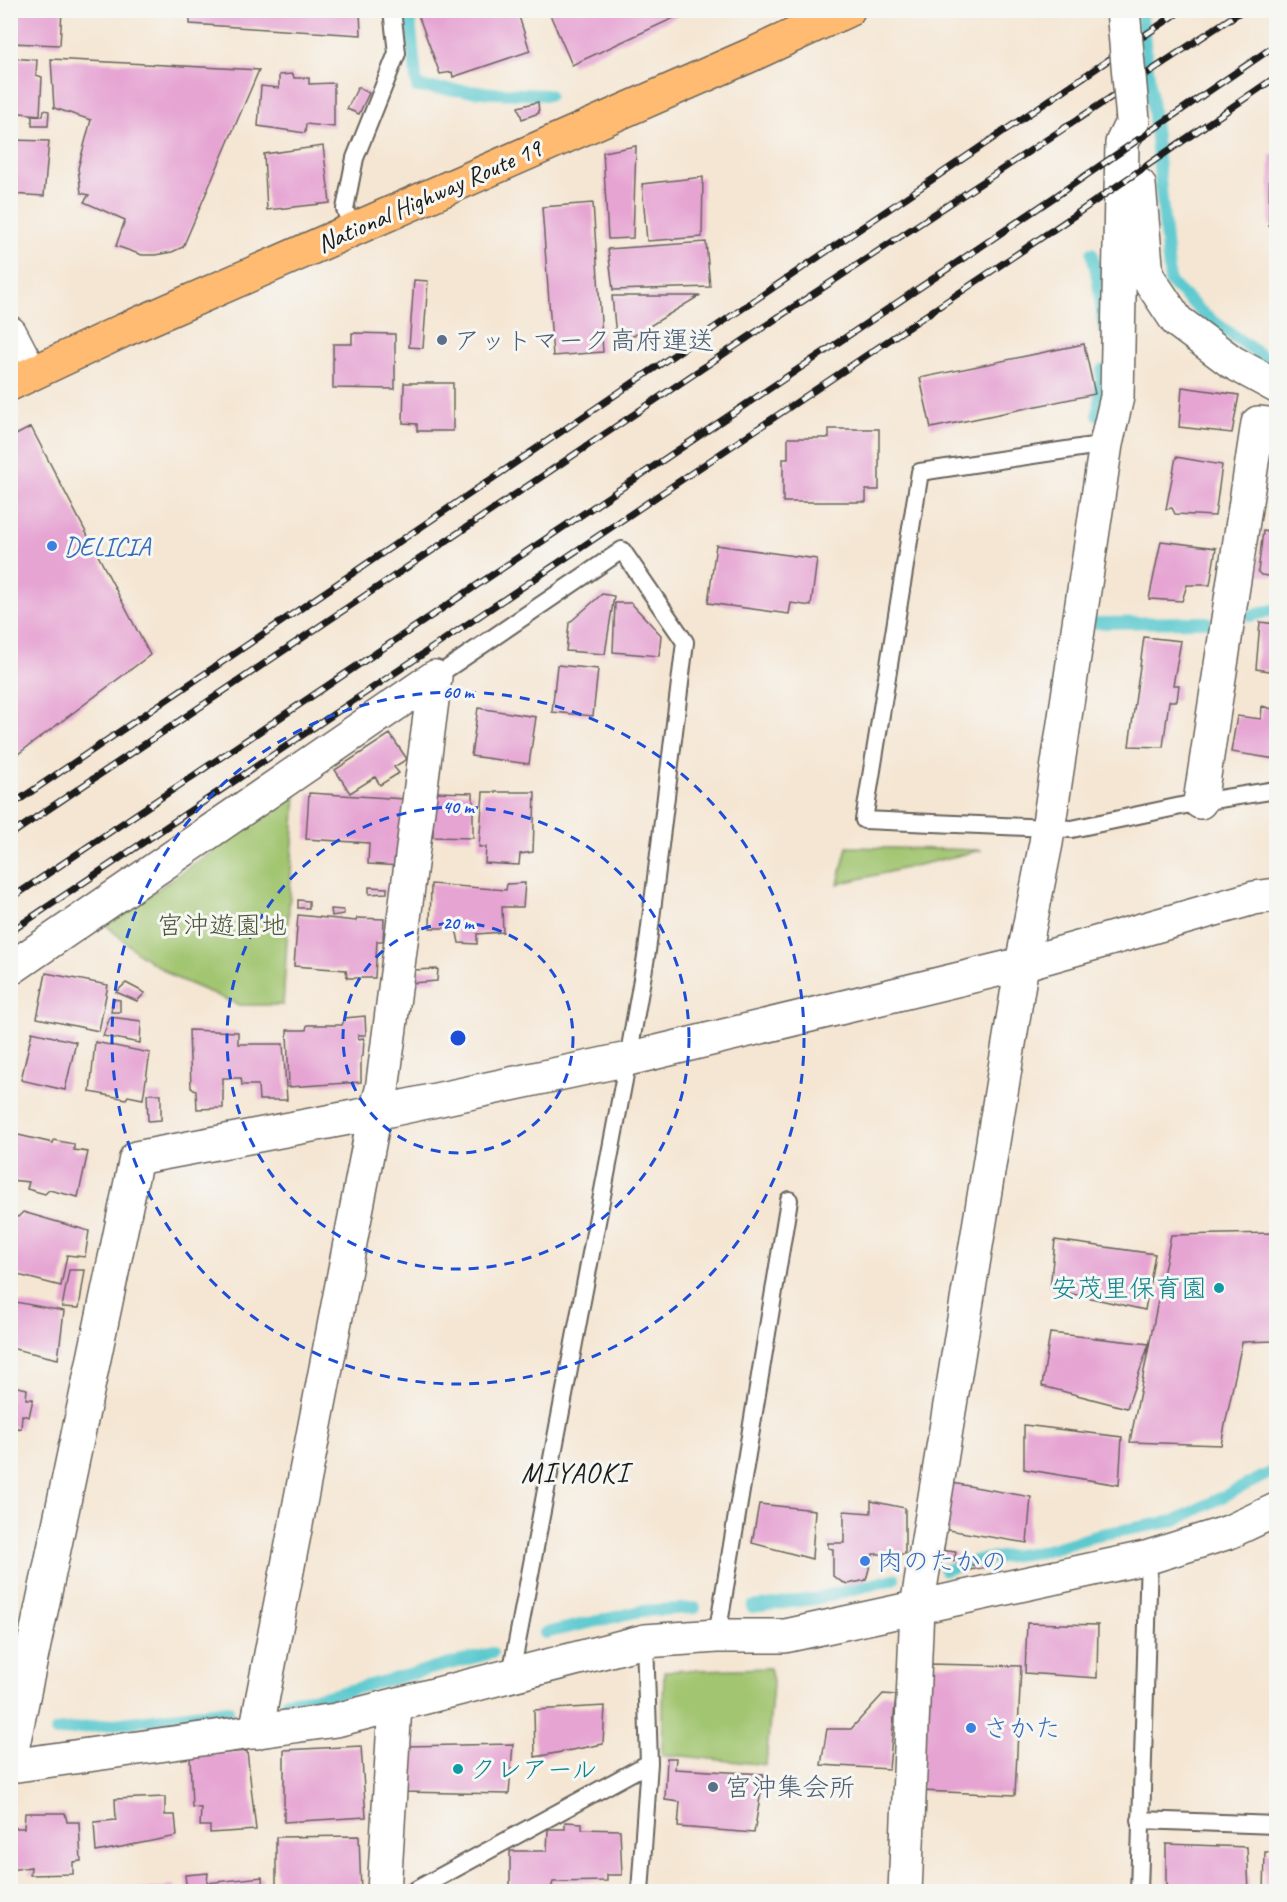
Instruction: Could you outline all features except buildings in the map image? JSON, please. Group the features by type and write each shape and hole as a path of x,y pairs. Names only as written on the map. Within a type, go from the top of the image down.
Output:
{"highway":[{"name":"National Highway Route 19","path":"21,378 122,331 751,55 848,10"}],"street":[{"path":"1123,10 1147,276 1177,321 1232,362 1276,386"},
{"path":"905,1892 917,1607 1023,964 1048,829 1106,444 1117,397 1122,143 1133,120"},
{"path":"10,333 21,378"},
{"path":"1200,802 1258,423 1276,425"},
{"path":"10,969 435,677"},
{"path":"256,1731 375,1113 382,1090 435,677"},
{"path":"10,1759 136,1158 375,1113 628,1059 1023,964 1254,898 1276,895"},
{"path":"10,1766 336,1720 645,1641 717,1635 785,1635 1149,1557 1229,1532 1276,1510"},
{"path":"384,1892 395,1705"}],"lane":[{"path":"351,230 345,209 355,158 397,53 392,10"},
{"path":"1106,444 920,472 864,820 1072,829 1200,802 1276,790"},
{"path":"435,677 622,550 685,642 646,951 628,1059 511,1674"},
{"path":"717,1635 789,1200"},
{"path":"1139,1892 1149,1557"},
{"path":"640,1892 649,1763 645,1641"},
{"path":"412,1892 649,1763"},
{"path":"1140,1820 1276,1825"}],"green space":[{"name":"宮沖遊園地","path":"296,793 283,1005 239,1005 176,978 139,954 106,925"},
{"path":"847,847 982,850 838,884"},
{"path":"770,1668 773,1682 766,1765 683,1756 662,1756 664,1671"}],"waterway":[{"path":"409,10 417,87 549,95"},
{"path":"1141,10 1170,282 1206,316 1276,366"},
{"path":"1092,253 1104,329"},
{"path":"1098,415 1102,370"},
{"path":"1251,616 1276,609"},
{"path":"1096,623 1207,622"},
{"path":"945,1570 978,1560 1040,1552 1102,1534 1174,1521 1276,1470"},
{"path":"752,1607 814,1599 894,1579"},
{"path":"545,1633 641,1611 695,1608"},
{"path":"287,1701 327,1696 492,1653"},
{"path":"56,1731 228,1710"}],"railway":[{"path":"10,806 1182,10"},
{"path":"10,835 780,316 1243,10"},
{"path":"10,899 1056,196 1276,45"},
{"path":"10,932 1066,221 1276,77"}],"place":[{"name":"アットマーク高府運送","path":"442,340"},
{"name":"DELICIA","path":"52,546"},
{"name":"安茂里保育園","path":"1219,1288"},
{"name":"肉のたかの","path":"865,1561"},
{"name":"さかた","path":"971,1728"},
{"name":"クレアール","path":"458,1769"},
{"name":"宮沖集会所","path":"713,1787"}],"district":[{"name":"MIYAOKI","path":"575,1472"}]}
